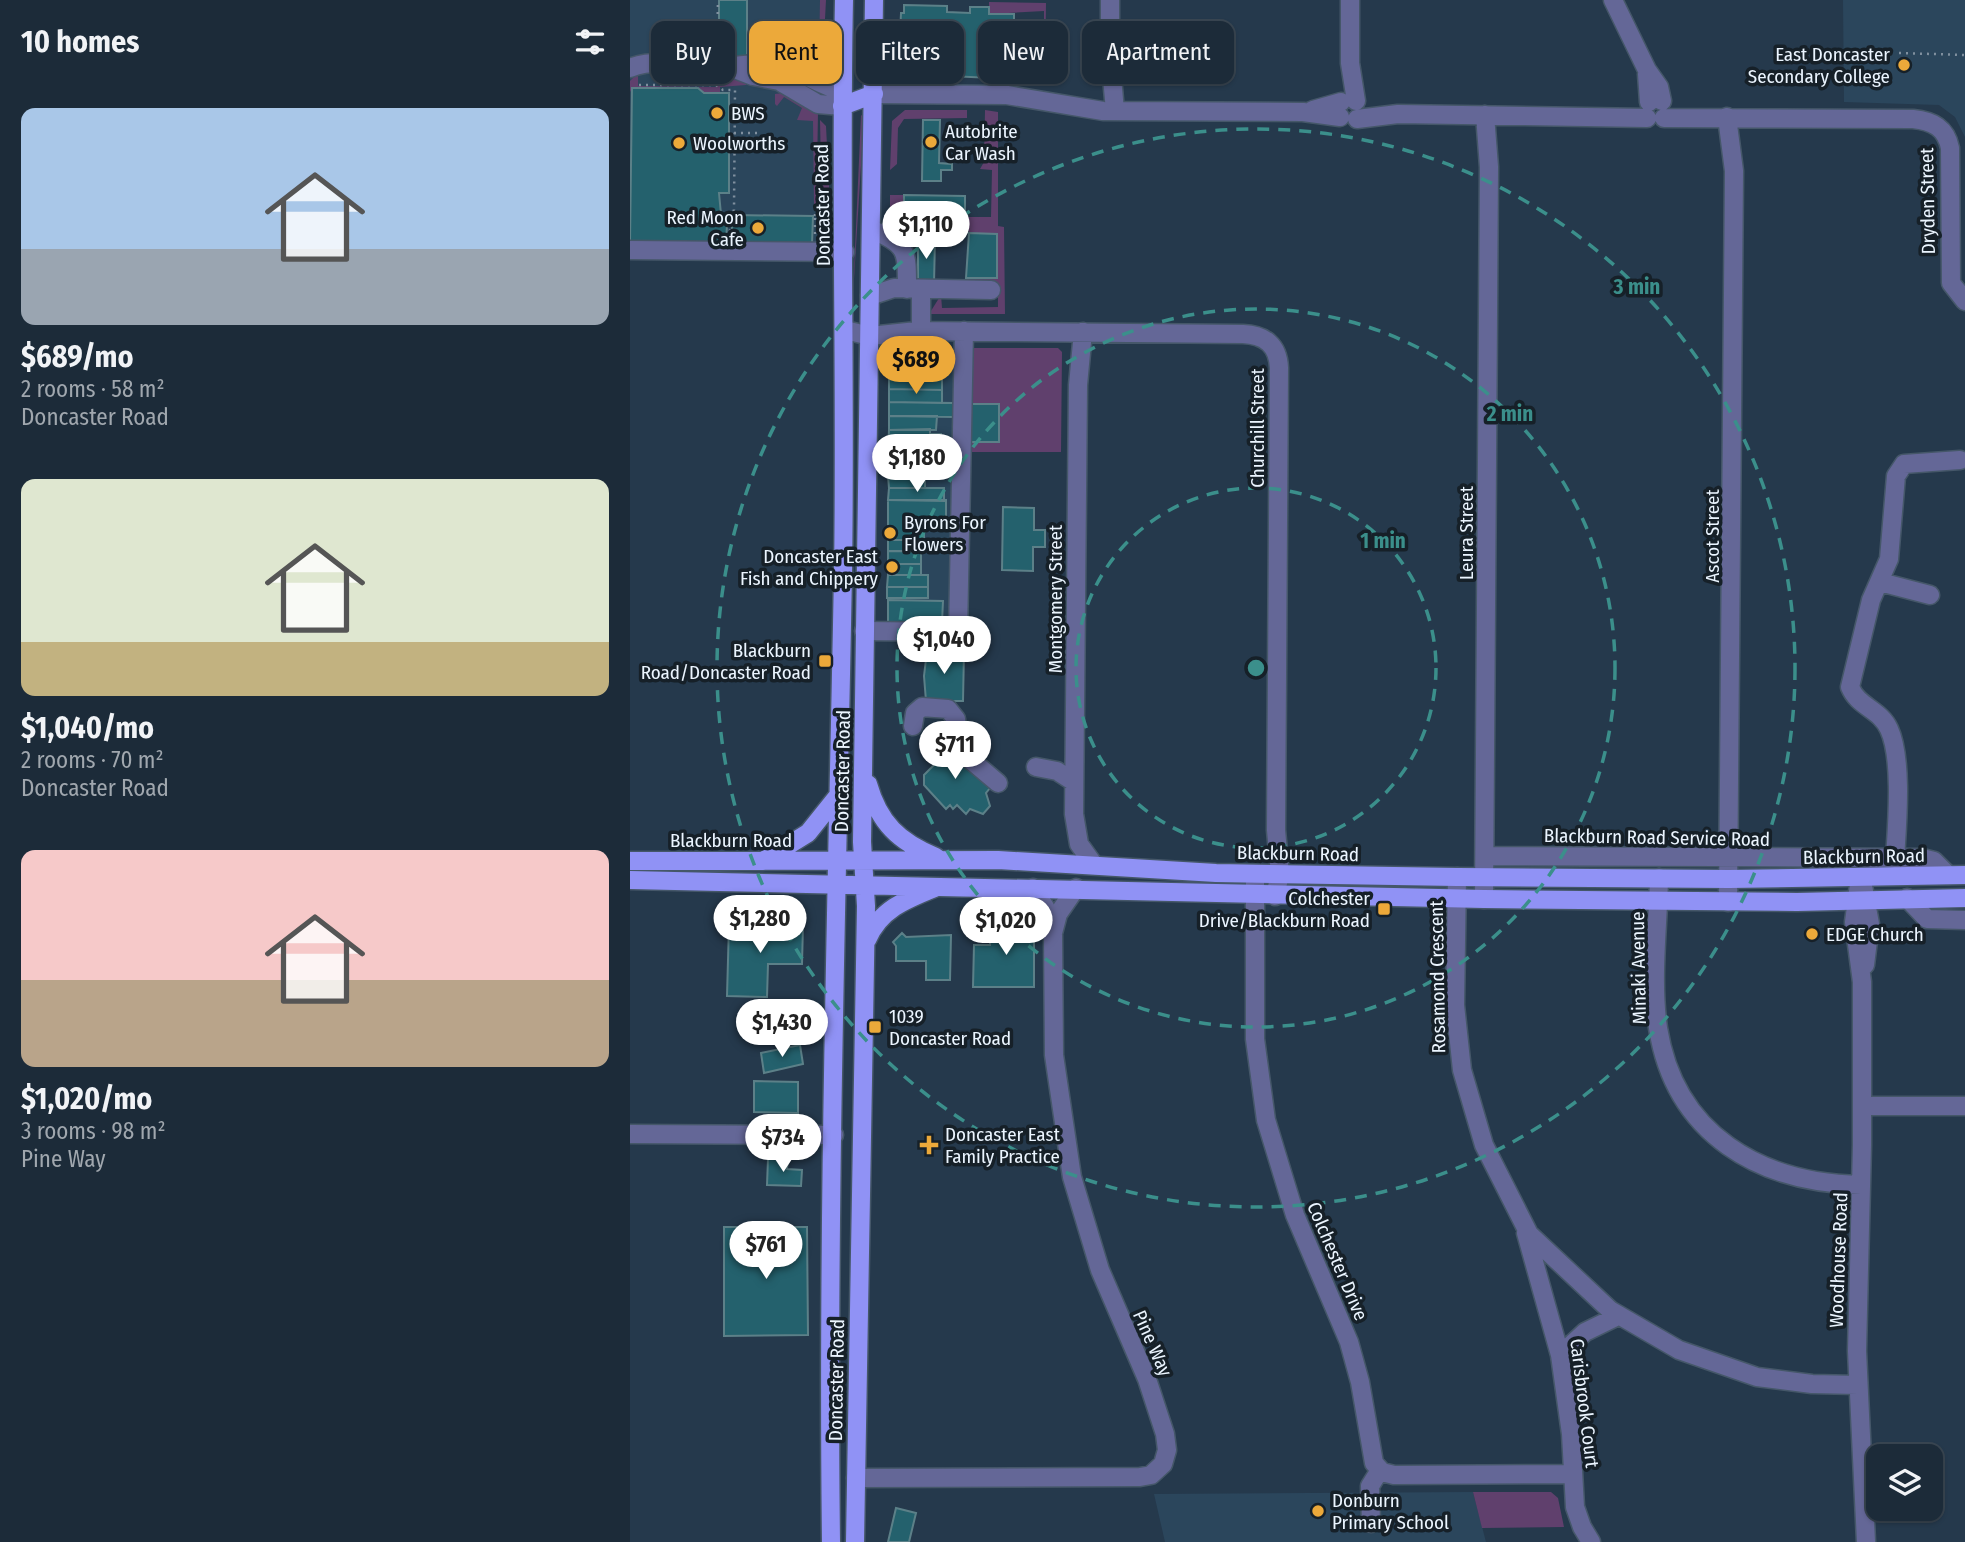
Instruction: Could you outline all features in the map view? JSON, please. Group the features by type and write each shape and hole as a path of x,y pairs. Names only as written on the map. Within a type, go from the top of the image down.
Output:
{"main road":[{"name":"Doncaster Road","path":"831,1542 835,861 845,330 842,99 844,0"},
{"name":"Doncaster Road","path":"855,1542 865,944 862,860 870,296 882,94 874,0"},
{"path":"842,99 882,94"},
{"path":"863,767 873,801 886,826 909,845 945,860"},
{"path":"763,861 808,832 836,798"},
{"name":"Blackburn Road","path":"630,861 945,860 1268,874 1457,877 1729,879 1956,875"},
{"path":"630,880 1485,899 1728,902 1965,898"},
{"path":"865,944 872,928 891,909 943,885"}],"street":[{"path":"1109,111 1111,0"},
{"path":"1349,107 1350,0"},
{"path":"1613,0 1647,70 1655,108"},
{"path":"735,63 764,73 818,104 842,99"},
{"path":"630,68 651,64"},
{"name":"Dryden Street","path":"882,94 1007,94 1109,111 1303,112 1349,107 1398,114 1611,115 1655,108 1701,116 1913,119 1935,124 1946,137 1950,148 1951,284 1965,300"},
{"name":"Leura Street","path":"1485,899 1490,115"},
{"name":"Ascot Street","path":"1728,902 1733,117"},
{"path":"872,230 894,239 906,255 914,289 919,331"},
{"path":"630,250 845,252"},
{"path":"870,296 884,289 991,290"},
{"name":"Churchill Street","path":"845,330 1252,334 1267,340 1276,352 1279,368 1276,830 1268,874 1275,895"},
{"path":"864,631 958,632 964,331"},
{"name":"Montgomery Street","path":"1077,332 1074,814 1069,851 1076,864 1082,888"},
{"path":"1895,859 1898,792 1890,731 1880,715 1856,701 1850,687 1871,600 1880,582 1894,534 1896,476 1904,464 1959,460"},
{"path":"1880,582 1930,595"},
{"path":"913,726 920,719 932,717 947,720 958,730 959,750 998,783"},
{"path":"1036,767 1057,771 1074,782"},
{"name":"Montgomery Street","path":"1074,814 1079,844 1094,865"},
{"name":"Blackburn Road Service Road","path":"1485,856 1922,859 1934,862 1956,875"},
{"name":"Colchester Drive","path":"1268,874 1255,895 1255,1039 1266,1121 1295,1215 1349,1342 1364,1405 1371,1457 1380,1470"},
{"name":"Rosamond Crescent","path":"1457,877 1455,1005 1464,1081 1484,1145 1525,1228 1584,1288 1618,1316 1679,1350 1740,1372 1785,1381 1857,1385"},
{"name":"Woodhouse Road","path":"1860,877 1861,900 1870,924 1862,982 1857,1385 1865,1541"},
{"name":"Minaki Avenue","path":"1658,878 1658,1026 1670,1071 1697,1116 1725,1144 1770,1170 1811,1182 1861,1185"},
{"name":"Pine Way","path":"1033,888 1045,907 1053,933"},
{"name":"Pine Way","path":"856,1478 1146,1476 1160,1468 1166,1458 1167,1445 1158,1407 1104,1279 1072,1177 1054,1055 1053,933 1058,914 1082,888"},
{"path":"1907,898 1927,919 1965,920"},
{"path":"1862,1106 1965,1106"},
{"path":"630,1134 834,1135"},
{"name":"Carisbrook Court","path":"1525,1228 1560,1355 1570,1422 1578,1517 1591,1542"},
{"path":"1560,1355 1585,1332 1618,1316"},
{"path":"1371,1523 1370,1486 1380,1470 1394,1475 1573,1474"}],"path":[{"path":"718,0 719,21"},
{"path":"1899,53 1965,55"},
{"path":"639,85 716,85 723,90 735,90 734,210 730,216 730,236"},
{"path":"734,133 758,133"},
{"path":"815,207 815,237"},
{"path":"815,217 826,218"}],"shaded area":[{"path":"630,0 823,0 822,21 749,21 749,84 819,84 815,150 825,246 630,244"},
{"path":"820,0 826,0 825,21 820,21"},
{"name":"East Doncaster Secondary College","path":"1843,0 1965,0 1965,137 1955,117 1939,105 1844,102"},
{"path":"989,2 1046,3 1046,21 1044,11 989,14"},
{"path":"638,73 638,86 717,87 717,84 735,84 735,78 747,80 746,85 720,87 720,93 704,93 698,88 632,88 630,92 630,81"},
{"path":"783,93 818,112 817,173 824,215 818,215 818,205 814,205 813,121 797,120 802,108 784,97 777,106 775,94"},
{"path":"905,110 967,110 967,118 904,119 898,128 897,164 890,170 892,121"},
{"path":"985,110 998,112 998,226 1004,227 1005,314 929,314 941,295 942,308 998,307 998,283 966,283 966,278 997,278 997,234 969,233 968,226 890,229 890,195 904,195 904,217 991,217 992,170 980,169 984,162"},
{"path":"861,115 864,117 853,295"},
{"path":"820,120 826,126 832,245 828,247 821,168"},
{"path":"890,347 960,348 952,622 888,622"},
{"path":"973,348 1058,348 1062,352 1061,452 966,452 967,359"},
{"name":"Donburn Primary School","path":"1473,1492 1486,1542 1165,1542 1154,1494"},
{"path":"1473,1492 1551,1492 1558,1498 1564,1527 1482,1528"}],"building":[{"path":"719,0 747,0 747,56 735,56 735,21 719,21"},
{"path":"904,5 947,6 947,12 970,13 970,7 989,7 989,14 1014,14 1014,21 978,21 978,77 964,77 964,21 901,21 901,13 904,13"},
{"name":"Woolworths","path":"632,88 698,88 704,93 729,93 729,193 719,193 722,225 727,225 726,243 630,242"},
{"name":"Autobrite Car Wash","path":"923,120 940,120 939,163 952,164 952,170 941,170 941,181 922,181"},
{"path":"904,195 965,196 965,218 904,217"},
{"path":"732,215 813,216 812,244 732,242"},
{"path":"969,233 997,234 997,278 966,278"},
{"path":"918,238 935,238 934,284 918,284"},
{"path":"890,347 942,347 942,362 890,362"},
{"path":"890,362 942,362 942,376 889,375"},
{"path":"889,375 942,376 942,390 889,389"},
{"path":"889,389 942,390 942,403 889,402"},
{"path":"889,402 953,403 953,417 889,416"},
{"path":"970,404 999,404 999,442 970,442"},
{"path":"889,416 937,416 936,430 889,430"},
{"path":"930,429 930,434 941,434 941,451 888,451 889,430"},
{"path":"888,451 940,451 939,461 888,463"},
{"path":"888,463 925,463 925,466 921,466 920,476 888,476"},
{"path":"888,476 925,476 925,488 889,488"},
{"path":"889,488 944,488 944,501 888,500"},
{"path":"888,500 946,500 946,527 924,527 924,540 888,540"},
{"path":"1003,507 1034,508 1034,530 1045,530 1045,547 1033,547 1033,571 1002,570"},
{"path":"888,540 944,540 944,552 888,551"},
{"path":"888,551 921,551 921,564 888,564"},
{"path":"888,564 921,564 921,575 888,575"},
{"path":"888,575 928,575 928,587 887,587"},
{"path":"887,587 928,587 928,598 887,598"},
{"path":"888,600 943,601 942,622 888,622"},
{"path":"927,651 964,651 963,701 926,701 924,676"},
{"path":"951,738 954,752 990,788 986,793 990,806 983,814 970,809 966,814 957,805 953,809 950,805 946,809 924,785 924,775 934,765 925,756 925,751 934,742 942,746"},
{"path":"990,921 1034,922 1034,987 973,987 974,945 990,945"},
{"path":"729,924 803,925 802,964 768,964 767,997 727,996"},
{"path":"902,933 906,937 951,935 950,980 926,980 926,961 896,961 896,946 893,942"},
{"path":"800,1045 803,1064 764,1073 761,1053"},
{"path":"754,1081 798,1082 798,1113 754,1112"},
{"path":"768,1159 788,1159 787,1169 802,1170 801,1186 767,1185"},
{"path":"724,1227 807,1227 808,1335 724,1336"},
{"path":"896,1508 916,1513 909,1542 888,1542"}],"place":[{"name":"East Doncaster Secondary College","path":"1904,65"},
{"name":"BWS","path":"717,113"},
{"name":"Autobrite Car Wash","path":"931,142"},
{"name":"Woolworths","path":"679,143"},
{"name":"Red Moon Cafe","path":"758,228"},
{"name":"Byrons For Flowers","path":"890,533"},
{"name":"Doncaster East Fish and Chippery","path":"892,567"},
{"name":"Blackburn Road/Doncaster Road","path":"825,661"},
{"name":"Colchester Drive/Blackburn Road","path":"1384,909"},
{"name":"EDGE Church","path":"1812,934"},
{"name":"1039 Doncaster Road","path":"875,1027"},
{"name":"Doncaster East Family Practice","path":"929,1145"},
{"name":"Donburn Primary School","path":"1318,1511"}]}
